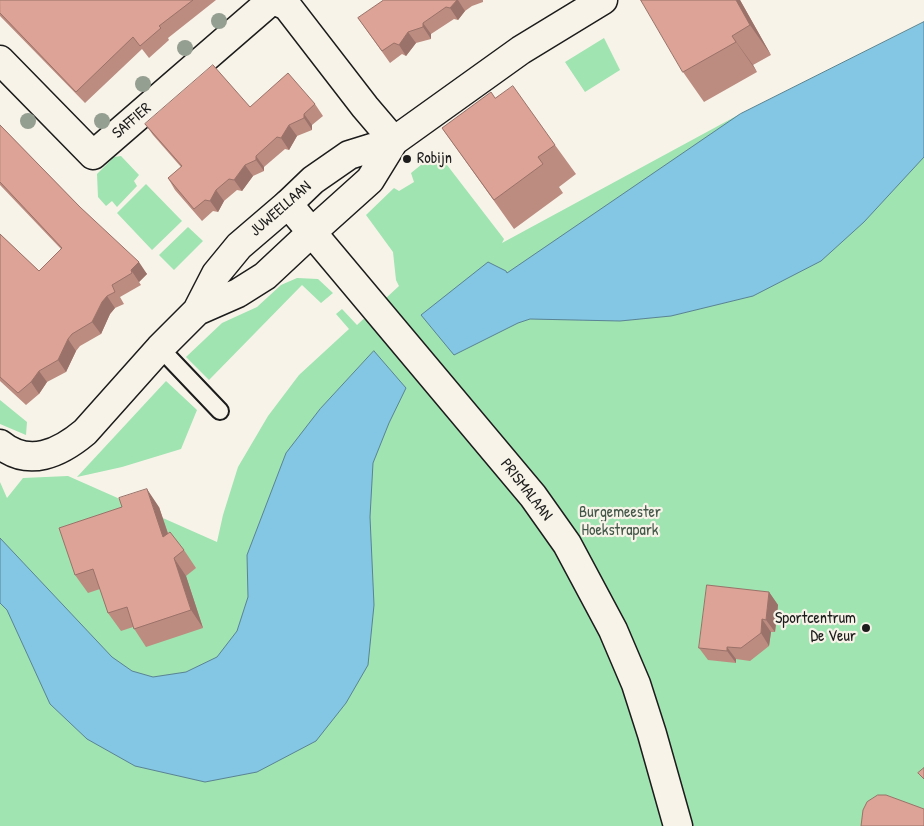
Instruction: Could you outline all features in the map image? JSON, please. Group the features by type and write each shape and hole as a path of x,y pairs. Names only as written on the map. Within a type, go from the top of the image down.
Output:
{"street":[{"name":"SAFFIER","path":"0,60 94,155 272,0"},
{"path":"272,0 286,6 394,141"},
{"name":"JUWEELLAAN","path":"0,444 14,454 45,456 71,444 85,432 160,348 197,311 216,274 239,246 313,180 349,155 394,141 522,50 603,0"},
{"name":"JUWEELLAAN","path":"197,311 238,293 265,276 370,180 394,141"},
{"name":"PRISMALAAN","path":"288,204 533,496 567,544 613,630 636,684 678,826"}],"lane":[{"path":"160,348 220,411"}],"green space":[{"name":"Burgemeester Hoekstrapark","path":"924,22 924,826 0,826 0,482 7,498 23,478 68,476 217,542 223,515 238,467 268,416 299,375 349,329 336,314 342,309 357,325 399,286 396,280 393,252 366,215 394,188 399,191 414,182 411,173 437,152 504,239 502,243 740,114"},
{"path":"604,38 620,70 585,92 565,62"},
{"path":"121,156 139,175 134,181 137,186 117,207 112,201 106,206 98,197 97,174 114,157"},
{"path":"146,184 182,221 152,250 117,213"},
{"path":"188,227 203,241 174,270 159,255"},
{"path":"297,278 318,279 333,293 321,303 302,285 209,380 186,357 222,323 257,307 281,285"},
{"path":"166,381 197,410 181,449 122,467 77,477"},
{"path":"0,400 27,422 26,435 0,424"}],"water":[{"path":"924,22 924,157 864,222 821,261 753,296 671,316 620,321 530,319 518,323 454,355 421,315 488,262 507,273 740,114"},
{"path":"374,351 406,388 373,463 370,517 374,605 368,665 346,703 316,741 257,772 205,782 135,766 87,739 50,704 7,610 0,603 0,538 112,657 132,671 153,677 186,672 217,657 237,631 248,597 247,555 286,453 320,409"}],"building":[{"path":"0,0 193,0 159,26 161,28 140,46 133,37 76,92 0,13"},
{"path":"384,0 457,0 450,8 446,7 423,23 423,27 408,32 399,45 394,43 382,51 358,18"},
{"path":"641,0 736,0 750,25 732,36 736,42 683,72"},
{"path":"213,65 250,107 288,73 315,104 304,114 304,118 289,125 281,138 277,137 256,156 256,160 245,165 234,180 229,179 216,190 210,201 205,200 194,209 168,178 182,166 145,124"},
{"path":"513,86 555,145 538,157 543,164 494,200 442,128 491,92 495,98"},
{"path":"0,125 80,207 139,262 131,270 132,273 112,285 115,292 107,296 102,302 92,322 72,334 58,360 39,371 31,382 18,393 0,377 0,234 39,271 62,248 0,182"},
{"path":"147,489 163,537 170,532 184,550 174,558 191,610 134,629 127,607 108,613 93,569 75,575 59,528 122,507 119,498"},
{"path":"707,585 769,592 766,620 762,619 761,633 741,648 727,647 727,651 699,648"},
{"path":"924,768 924,779 918,773"},
{"path":"878,795 886,795 924,809 924,826 861,826 863,810 867,802"}],"place":[{"name":"Robijn","path":"407,159"},
{"name":"Sportcentrum De Veur","path":"866,628"}]}
